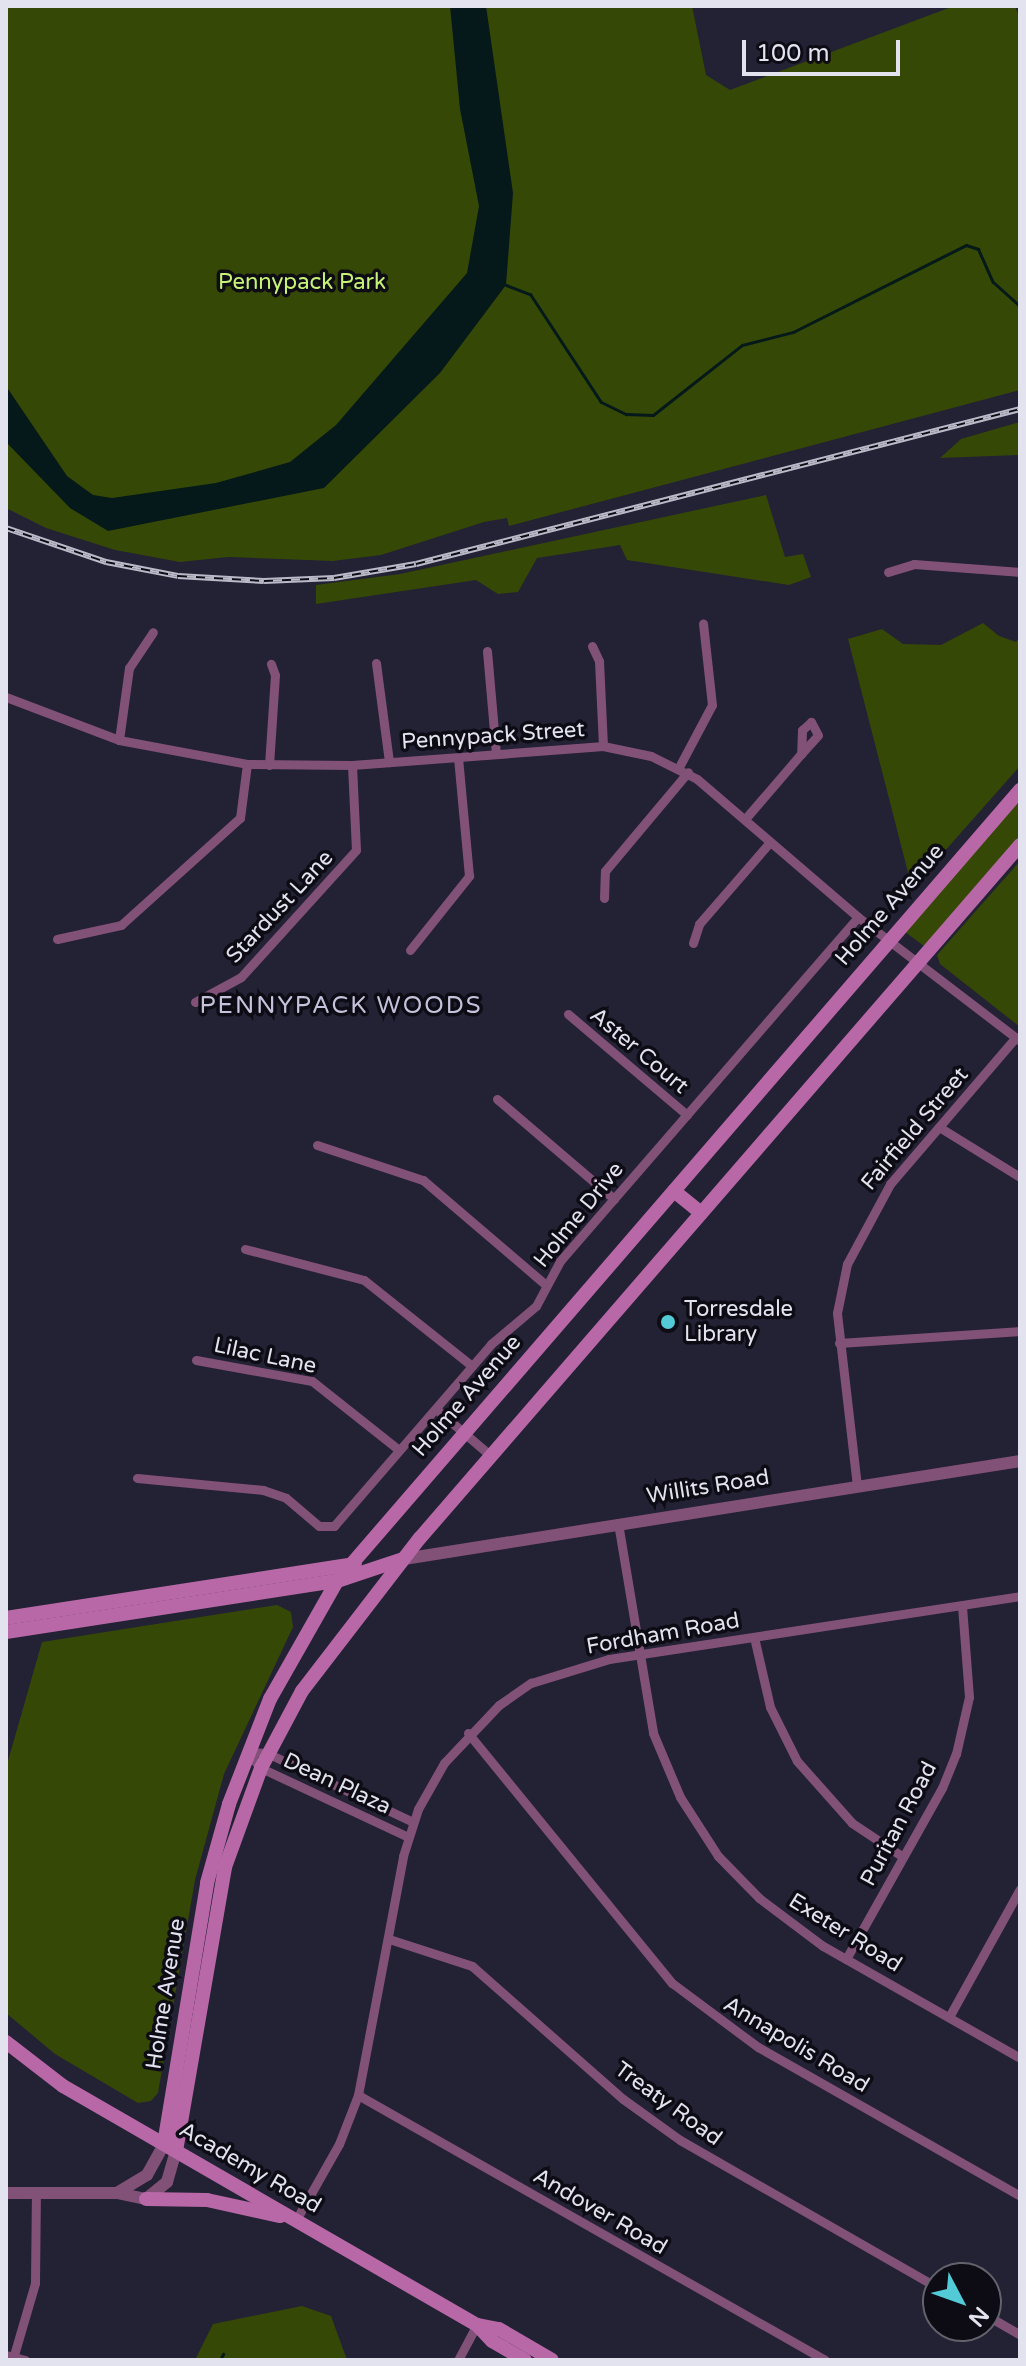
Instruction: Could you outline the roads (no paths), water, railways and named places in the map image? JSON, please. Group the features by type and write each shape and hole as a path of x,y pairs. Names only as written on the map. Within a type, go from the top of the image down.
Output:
{"main road":[{"name":"Holme Avenue","path":"170,2147 207,1883 247,1752 282,1674 337,1581 1020,790"},
{"name":"Holme Avenue","path":"170,2147 221,1885 267,1753 317,1668 491,1456 1020,845"},
{"path":"674,1191 701,1213"},
{"name":"Willits Road","path":"6,1618 404,1559"},
{"name":"Willits Road","path":"6,1632 337,1581 404,1559"},
{"name":"Academy Road","path":"6,2042 63,2086 477,2325 492,2341 525,2360"},
{"path":"146,2199 207,2200 296,2220"},
{"name":"Academy Road","path":"477,2325 499,2329 552,2360"}],"street":[{"path":"888,572 914,564 1020,572"},
{"path":"604,898 605,871 683,770 712,705 703,623"},
{"path":"119,740 129,668 153,632"},
{"path":"592,646 599,661 603,746"},
{"path":"487,651 496,754"},
{"path":"376,663 389,762"},
{"path":"269,765 275,675 271,664"},
{"name":"Pennypack Street","path":"6,697 119,740 247,764 352,765 603,746 683,770 858,917 1018,1039"},
{"path":"745,819 801,754"},
{"path":"410,950 469,876 458,758"},
{"path":"57,939 121,925 240,818 247,764"},
{"name":"Stardust Lane","path":"195,1002 241,977 356,850 352,765"},
{"path":"693,943 699,924 770,842"},
{"name":"Holme Drive","path":"137,1478 277,1493 326,1529 472,1366 536,1306 546,1285 614,1199 858,917"},
{"name":"Aster Court","path":"568,1014 687,1115"},
{"name":"Fairfield Street","path":"857,1486 839,1343 840,1289 856,1240 890,1184 1018,1039"},
{"path":"497,1099 614,1199"},
{"path":"939,1127 1020,1177"},
{"path":"317,1145 423,1180 546,1285"},
{"path":"245,1249 364,1280 472,1366"},
{"path":"839,1343 1020,1331"},
{"name":"Lilac Lane","path":"196,1360 312,1381 399,1450"},
{"path":"436,1409 491,1456"},
{"name":"Willits Road","path":"404,1559 1020,1461"},
{"name":"Exeter Road","path":"618,1523 637,1655 653,1733 667,1772 699,1827 759,1898 846,1959 1020,2058"},
{"name":"Fordham Road","path":"296,2220 339,2144 358,2095 413,1822 427,1789 468,1733 531,1683 637,1655 1020,1596"},
{"name":"Puritan Road","path":"846,1959 942,1788 963,1726 970,1662 962,1605"},
{"path":"754,1637 770,1707 797,1761 852,1823 903,1857"},
{"name":"Annapolis Road","path":"468,1733 672,1983 758,2047 1020,2196"},
{"name":"Dean Plaza","path":"247,1752 267,1753 413,1822"},
{"name":"Dean Plaza","path":"247,1752 261,1768 408,1837"},
{"path":"949,2017 1020,1889"},
{"name":"Treaty Road","path":"389,1939 472,1966 623,2099 680,2140 922,2279"},
{"name":"Andover Road","path":"358,2095 825,2360"},
{"path":"117,2193 143,2180 170,2147"},
{"path":"6,2193 117,2193 146,2199 164,2187 170,2147"},
{"path":"25,2360 10,2355 35,2283 36,2193"},
{"path":"1002,2324 1020,2335"},
{"path":"458,2360 477,2325"}],"waterway":[{"path":"506,285 530,294 601,402 626,414 653,415 742,345 793,332 966,245 978,249 993,282 1020,306"},
{"path":"220,2360 223,2354"}],"railway":[{"path":"6,528 106,562 178,576 264,581 334,578 416,564 1020,409"}],"place":[{"name":"Torresdale Library","path":"668,1322"}],"district":[{"name":"PENNYPACK WOODS","path":"341,1006"}],"park label":[{"name":"Pennypack Park","path":"302,283"}]}
